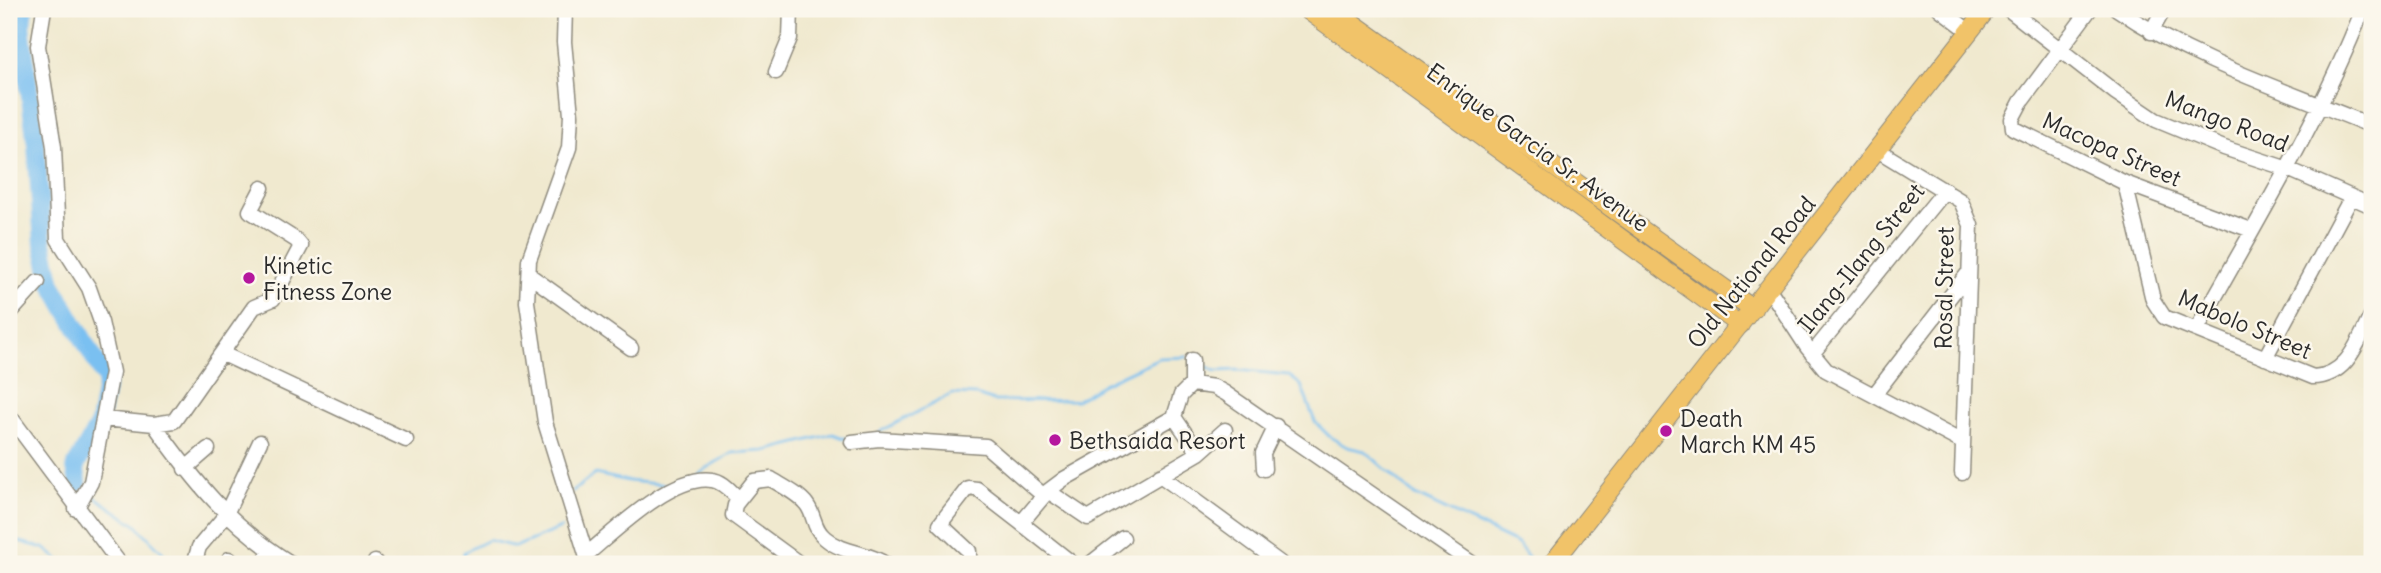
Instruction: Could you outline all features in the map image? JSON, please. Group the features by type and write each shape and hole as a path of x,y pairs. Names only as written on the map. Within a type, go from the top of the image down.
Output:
{"main road":[{"name":"Enrique Garcia Sr. Avenue","path":"1306,9 1740,325"},
{"name":"Enrique Garcia Sr. Avenue","path":"1333,9 1753,309"},
{"name":"Old National Road","path":"1552,564 1987,9"}],"street":[{"path":"44,9 38,46 54,147 58,239 89,288 101,322 112,372 91,482 80,504"},
{"path":"565,9 564,42 571,115 569,148 529,260 527,302 545,422 588,560 662,492 713,480 739,499"},
{"path":"776,72 790,38 791,9"},
{"path":"1940,9 1969,31"},
{"name":"Mango Road","path":"2008,9 2156,120 2224,148 2288,169 2372,206"},
{"name":"Macopa Street","path":"2090,9 2021,102 2012,119 2013,128 2125,183 2251,230"},
{"path":"2117,9 2151,32 2210,62 2372,126"},
{"path":"2151,32 2164,9"},
{"path":"2197,329 2288,169 2343,59 2363,9"},
{"name":"Rosal Street","path":"1878,151 1961,201 1971,225 1962,473"},
{"name":"Mabolo Street","path":"2125,183 2158,309 2171,322 2197,329 2313,377 2330,375 2348,360 2372,314"},
{"path":"104,419 154,424 169,423 179,417 254,307 273,299 301,246 250,211 262,188"},
{"name":"Ilang-Ilang Street","path":"1812,354 1945,190"},
{"path":"2265,358 2351,198"},
{"path":"1874,396 1970,272"},
{"path":"529,275 631,348"},
{"path":"9,313 38,282"},
{"path":"1769,289 1812,354 1835,376 1962,442"},
{"path":"223,354 406,440"},
{"path":"1021,523 1046,494 1064,479 1174,417 1181,395 1192,384 1192,360"},
{"path":"1192,384 1214,387 1276,426 1473,564"},
{"path":"9,415 80,504 120,564"},
{"path":"1174,417 1199,453"},
{"path":"154,424 185,468 225,516 292,564"},
{"path":"1264,470 1263,453 1276,426"},
{"path":"852,442 878,439 986,446 1046,494 1088,518 1199,453 1225,430"},
{"path":"194,564 199,547 225,516 260,442"},
{"path":"185,468 208,449"},
{"path":"1160,475 1280,563"},
{"path":"800,564 733,515 739,499 754,481 763,477 771,478 807,504 816,529 851,559 866,555 885,564"},
{"path":"969,564 969,551 940,524 968,488 977,489 1073,564"},
{"path":"1090,564 1123,538"},
{"path":"261,564 272,552"}],"waterway":[{"path":"25,9 21,26 36,144 43,244 52,284 107,381 99,424 75,467 78,483"},
{"path":"879,432 952,394 976,395 994,401 1077,400 1103,384 1159,358 1187,357"},
{"path":"1196,362 1216,371 1237,370 1288,375 1301,385 1315,422 1330,437 1347,447 1365,451 1413,494 1518,544 1533,564"},
{"path":"696,474 732,453 765,451 833,434 849,440"},
{"path":"573,491 595,474 668,485"},
{"path":"91,494 136,525 174,564"},
{"path":"462,564 464,552 488,540 515,547 561,528"},
{"path":"9,539 44,548 64,564"}],"place":[{"name":"Kinetic Fitness Zone","path":"249,278"},
{"name":"Death March KM 45","path":"1666,431"},
{"name":"Bethsaida Resort","path":"1055,440"}]}
